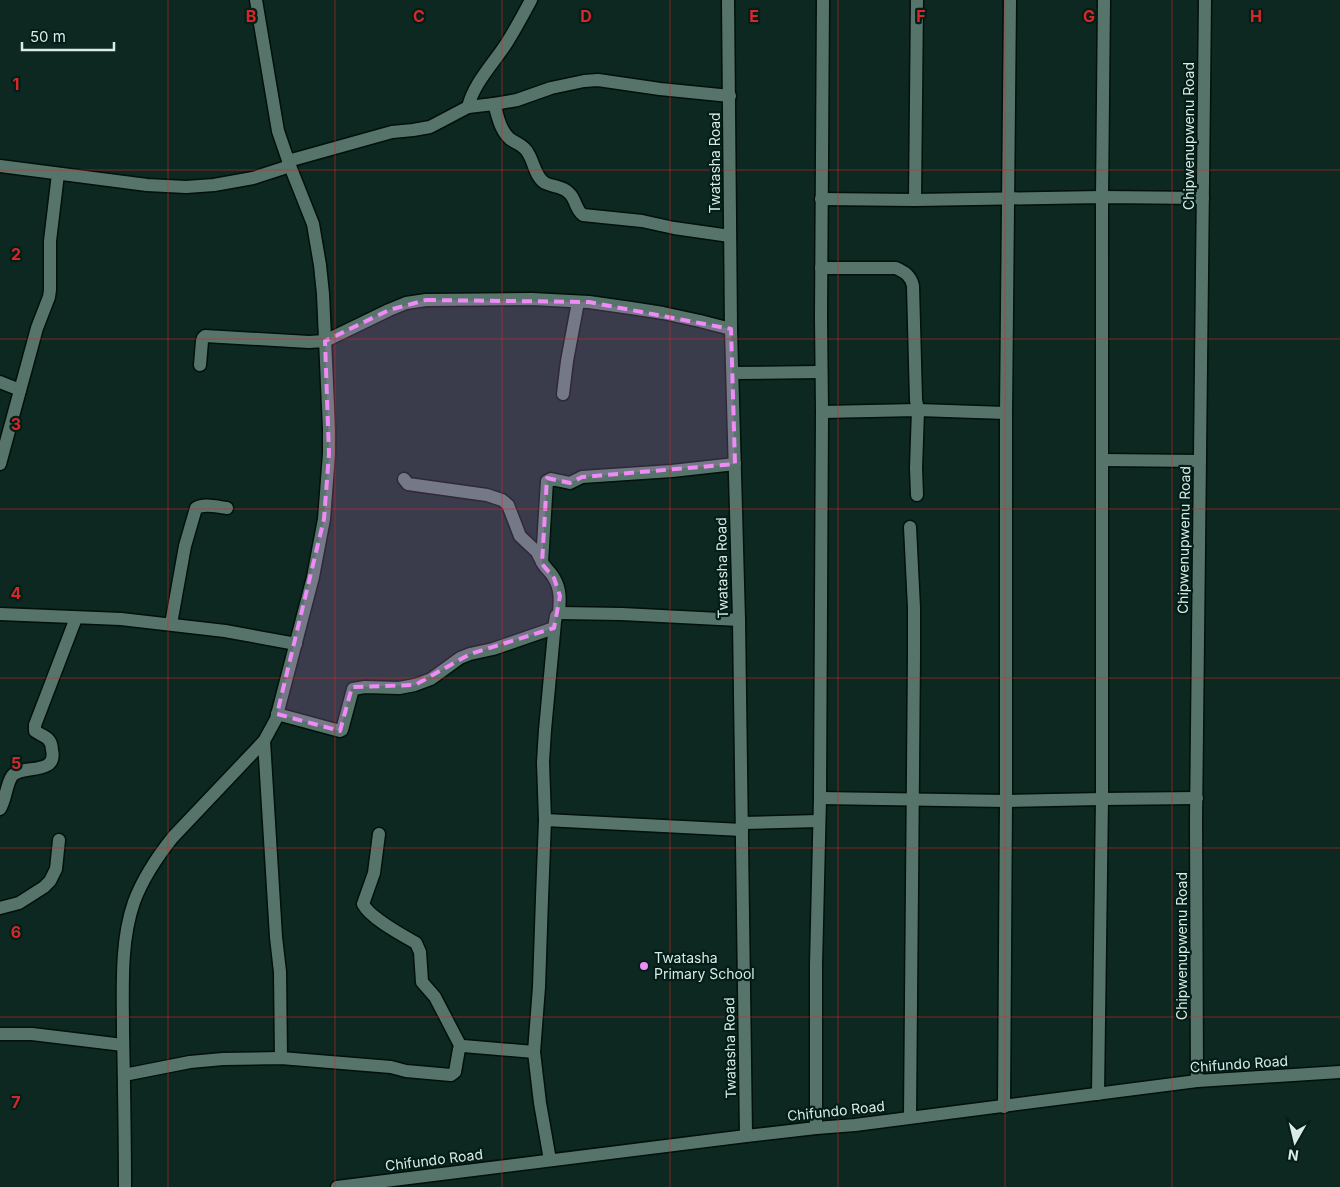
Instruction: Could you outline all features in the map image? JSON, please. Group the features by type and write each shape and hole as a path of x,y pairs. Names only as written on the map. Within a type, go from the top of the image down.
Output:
{"street":[{"path":"125,1187 123,993 125,950 134,903 142,884 173,837 264,741 276,719 313,577 328,486 329,454 325,341 320,265 313,224 278,131 256,0"},
{"path":"468,106 477,84 507,43 531,0"},
{"name":"Twatasha Road","path":"728,0 731,329 739,620 746,1136"},
{"path":"816,1128 816,965 820,798 822,0"},
{"path":"915,200 917,0"},
{"path":"1004,1107 1006,413 1010,0"},
{"path":"1098,1094 1102,798 1102,197 1104,0"},
{"name":"Chipwenupwenu Road","path":"1197,1081 1197,798 1205,0"},
{"path":"0,166 147,185 186,187 214,185 253,178 289,163 392,132 430,127 468,106 517,100 567,84 598,80 730,96"},
{"path":"494,104 500,125 511,139 522,145 528,153 537,174 544,182 556,187 565,188 572,194 578,211 583,215 642,221 674,228 730,236"},
{"path":"0,464 37,328 49,297 50,241 58,174"},
{"path":"822,199 1203,198"},
{"path":"821,268 896,268 908,275 912,281 918,410 916,495"},
{"path":"200,365 202,341 205,336 308,342 325,341 406,303 426,300 532,299 578,302 631,308 731,329"},
{"path":"562,394 578,302"},
{"path":"733,373 821,372"},
{"path":"0,382 20,390"},
{"path":"822,412 918,410 1006,413"},
{"path":"1102,460 1200,461"},
{"path":"542,562 546,481 551,479 570,483 582,477 672,471 735,464"},
{"path":"404,479 408,484 487,495 502,500 508,505 520,536 537,552 558,586 560,596 559,613 556,616 554,628 545,730 545,820 539,988 534,1052 540,1103 550,1160"},
{"path":"171,624 185,546 196,508 204,505 227,508"},
{"path":"910,527 914,618 910,1117"},
{"path":"559,613 739,620"},
{"path":"0,614 121,619 171,624 225,631 296,644"},
{"path":"0,809 12,775 46,766 52,761 51,744 47,738 35,731 34,725 76,618"},
{"path":"278,714 340,731 342,730 353,688 399,688 415,685 431,679 460,658 554,628"},
{"path":"264,741 276,936 280,972 281,1058"},
{"path":"820,798 1006,801 1197,798"},
{"path":"545,820 742,827 819,821"},
{"path":"379,834 374,873 363,904 367,910 389,927 416,943 419,947 422,982 435,997 461,1047"},
{"path":"0,908 19,903 50,881 56,869 59,840"},
{"path":"0,1034 41,1035 124,1045"},
{"path":"461,1047 534,1052"},
{"path":"124,1075 153,1068 205,1060 281,1058 392,1067 406,1071 450,1075 455,1072 461,1047"},
{"name":"Chifundo Road","path":"337,1187 746,1136 1004,1107 1197,1081 1340,1072"}],"highlighted area":[{"path":"426,300 589,302 731,329 735,464 582,477 570,483 547,478 542,564 554,578 560,596 554,628 470,654 415,685 352,687 340,731 277,714 324,519 329,454 325,341 389,310"}],"place":[{"name":"Twatasha Primary School","path":"644,966"}]}
